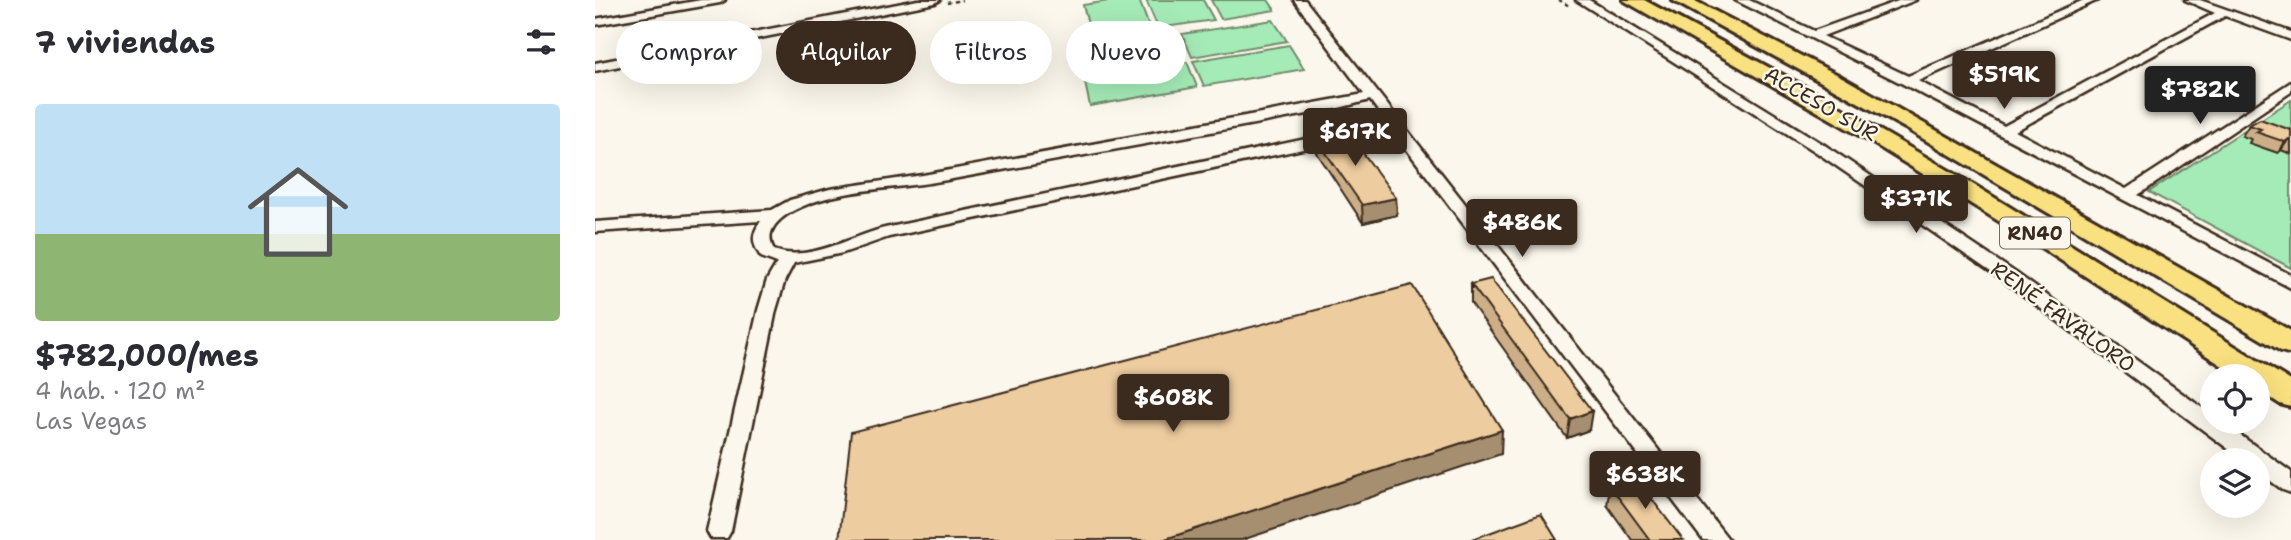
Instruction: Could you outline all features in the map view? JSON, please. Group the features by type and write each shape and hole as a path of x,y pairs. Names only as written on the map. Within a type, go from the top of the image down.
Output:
{"highway":[{"path":"1619,0 1774,77"},
{"name":"ACCESO SUR","path":"1631,0 1774,77 1951,179 2291,396"},
{"name":"ACCESO SUR","path":"1680,0 1766,43 1954,146 2291,344"}],"street":[{"path":"595,22 720,0"},
{"path":"595,66 844,13 935,0"},
{"path":"1299,0 1717,540"},
{"name":"RENÉ FAVALORO","path":"1580,0 1821,149 2010,276 2291,484"},
{"path":"1740,0 1908,81 2291,282"},
{"path":"1814,35 1911,0"},
{"path":"1908,81 2093,0"},
{"path":"2190,0 2291,36"},
{"path":"2005,131 2225,12"},
{"path":"2128,195 2291,86"},
{"path":"595,227 776,215 807,199 827,194 891,186 1335,105 1371,96"},
{"path":"776,215 760,237 762,249 770,257 787,260 817,255 884,233 1394,125"},
{"path":"719,531 767,310 776,280 787,260"}],"green space":[{"path":"1115,0 1139,0 1147,21 1087,21 1083,5"},
{"path":"1146,0 1203,0 1214,20 1186,24 1186,21 1155,21"},
{"path":"1211,0 1268,0 1275,10 1221,19"},
{"path":"1273,20 1287,41 1192,57 1186,43 1186,33"},
{"path":"1289,45 1304,69 1204,86 1193,61"},
{"path":"1186,62 1197,87 1090,106 1085,84 1186,84"},
{"path":"2291,100 2291,268 2149,192"}],"building":[{"path":"2260,119 2291,130 2291,140 2285,142 2256,132 2261,129 2249,125"},
{"path":"1347,131 1396,198 1362,205 1315,137"},
{"path":"1491,279 1592,411 1570,419 1471,284"},
{"path":"1412,285 1502,430 1162,540 839,540 851,432"},
{"path":"1635,477 1683,540 1650,540 1610,486"},
{"path":"1541,514 1557,540 1470,540"}]}
